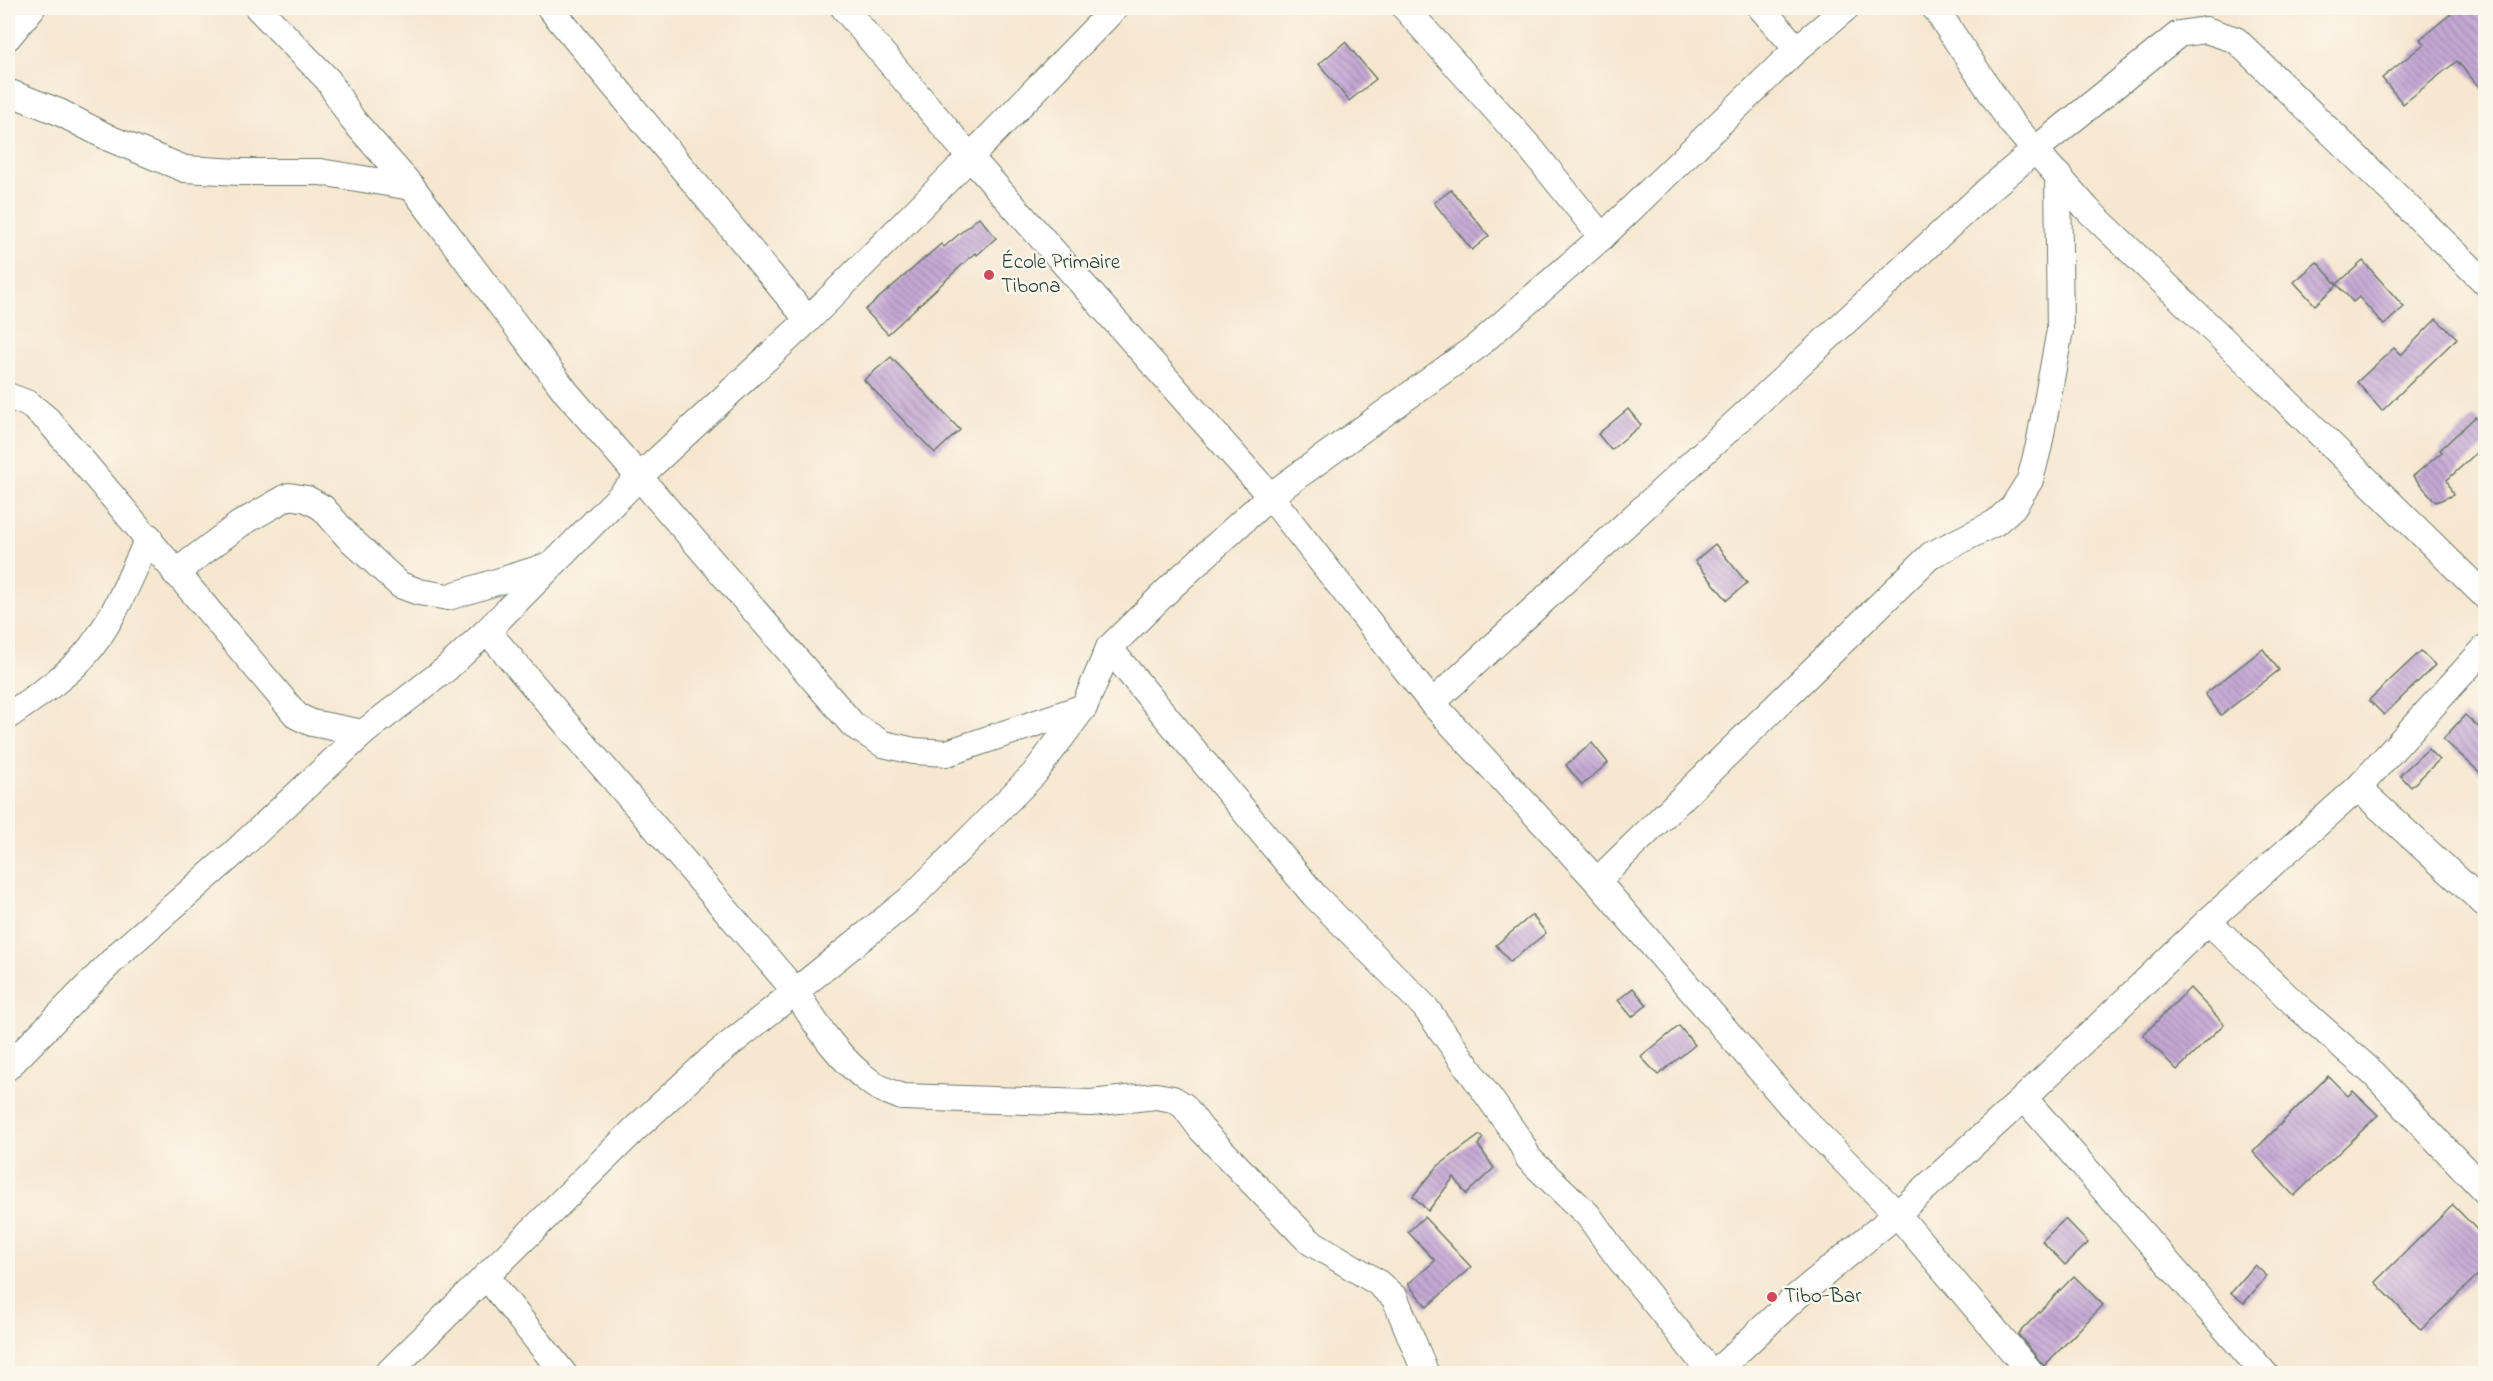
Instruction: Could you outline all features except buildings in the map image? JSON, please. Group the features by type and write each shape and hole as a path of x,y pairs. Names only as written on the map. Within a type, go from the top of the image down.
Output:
{"street":[{"path":"8,37 32,8"},
{"path":"258,8 328,80 352,119 412,187 566,392 853,726 883,744 914,751 947,753 1084,707"},
{"path":"550,8 808,320"},
{"path":"844,8 970,157 1270,496 1432,703 1596,881 1799,1115 1897,1214 2032,1374"},
{"path":"8,1067 121,952 233,854 363,733 446,669 487,631 639,477 808,320 1115,8"},
{"path":"1405,8 1532,150 1602,237"},
{"path":"1761,8 1797,49"},
{"path":"387,1374 635,1129 710,1060 909,900 1034,774 1084,707 1109,648 1171,587 1270,496 1476,347 1602,237 1797,49 1846,8"},
{"path":"1935,8 2010,121 2088,210 2486,597"},
{"path":"1432,703 1987,190 2179,34 2206,30 2236,40 2486,283"},
{"path":"8,92 59,112 111,139 185,169 320,172 412,187"},
{"path":"1596,881 1931,555 1995,523 2013,507 2030,480 2039,445 2060,330 2058,175"},
{"path":"8,396 29,404 48,420 149,537 176,573 297,716 312,723 363,733"},
{"path":"176,573 240,524 289,496 307,499 322,508 348,537 400,585 419,592 448,597 554,564"},
{"path":"8,716 42,693 85,655 116,604 149,537"},
{"path":"487,631 796,992 813,1021 842,1056 874,1085 902,1097 1091,1103 1156,1096 1173,1099 1184,1106 1200,1129 1309,1241 1377,1282 1395,1298 1426,1374"},
{"path":"1109,648 1314,896 1425,1007 1520,1141 1528,1159 1588,1215 1615,1253 1713,1374 1796,1297 1897,1214 2024,1098 2208,921 2358,788 2486,646"},
{"path":"2358,788 2486,905"},
{"path":"2208,921 2298,1007 2374,1074 2486,1192"},
{"path":"2024,1098 2265,1374"},
{"path":"486,1276 564,1374"}],"place":[{"name":"École Primaire Tibona","path":"989,275"},
{"name":"Tibo-Bar","path":"1772,1297"}]}
